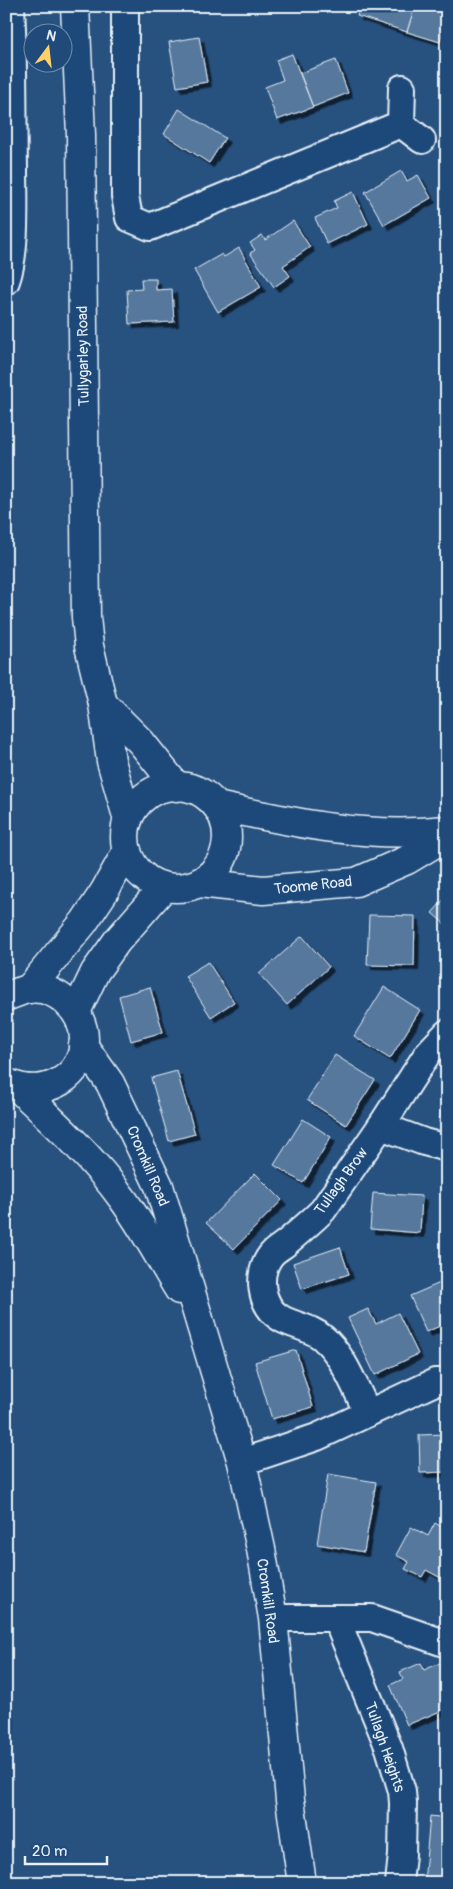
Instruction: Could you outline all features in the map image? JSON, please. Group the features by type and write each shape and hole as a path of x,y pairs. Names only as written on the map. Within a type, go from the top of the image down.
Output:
{"street":[{"path":"6,281 11,269 14,214 9,39 11,6"},
{"name":"Tullygarley Road","path":"74,6 81,135 86,617 89,646 103,704 111,761 128,820"},
{"path":"125,6 125,196 129,218 150,227 401,124"},
{"path":"401,124 402,88"},
{"path":"401,124 422,140"},
{"path":"103,704 141,742 177,787"},
{"path":"177,787 195,790 217,806 226,826 226,849 216,869 209,877 187,888 173,889 147,880 138,870 127,851 125,833 128,820 144,798 156,790 177,787"},
{"path":"217,806 297,823 344,830 388,832 447,830"},
{"name":"Toome Road","path":"199,883 263,890 356,882 407,860 447,836"},
{"path":"18,993 84,922 104,892 127,851"},
{"path":"76,1012 100,964 117,941 164,887"},
{"path":"12,1084 30,1089 43,1089 55,1085 66,1078 76,1067 82,1054 84,1039 82,1025 76,1012 69,1004 50,992 18,993"},
{"name":"Tullagh Brow","path":"368,1413 330,1344 316,1333 281,1318 272,1311 262,1291 266,1264 271,1255 323,1210 381,1126 428,1053 447,1033"},
{"name":"Cromkill Road","path":"83,1045 110,1083 159,1186 242,1462 261,1549 273,1618 290,1800 302,1883"},
{"name":"Cromkill Road","path":"12,1084 94,1162 122,1198 149,1238 201,1325"},
{"path":"381,1126 424,1142 447,1148"},
{"path":"242,1462 317,1437 435,1382 447,1382"},
{"path":"273,1618 372,1618 447,1644"},
{"name":"Tullagh Heights","path":"336,1618 389,1748 402,1791 402,1856 399,1883"}],"building":[{"path":"360,6 415,6 407,32 357,16"},
{"path":"415,6 426,6 447,13 440,42 407,32"},
{"path":"199,37 207,82 177,87 169,42"},
{"path":"292,54 313,107 277,120 265,87 283,80 276,60"},
{"path":"336,60 348,93 313,107 300,73"},
{"path":"179,109 225,138 209,163 164,134"},
{"path":"401,171 407,181 418,175 431,198 384,225 365,192"},
{"path":"353,192 368,224 327,244 315,218 337,208 334,201"},
{"path":"293,221 310,247 283,266 290,276 274,287 250,253 255,250 250,243 262,235 265,240"},
{"path":"239,248 261,287 218,312 194,270 222,254 224,257"},
{"path":"141,279 156,279 156,290 172,289 174,322 129,324 127,290 142,289"},
{"path":"447,896 447,926 432,913"},
{"path":"369,915 415,916 414,966 367,965"},
{"path":"302,936 329,967 287,1005 259,974"},
{"path":"208,962 234,1002 211,1017 185,976"},
{"path":"150,987 163,1032 131,1041 119,996"},
{"path":"384,987 420,1010 390,1059 354,1036"},
{"path":"335,1055 375,1080 346,1125 307,1100"},
{"path":"177,1071 195,1134 169,1141 151,1078"},
{"path":"447,1078 447,1124 439,1122"},
{"path":"303,1119 331,1137 303,1183 274,1165"},
{"path":"255,1173 282,1200 234,1249 206,1223"},
{"path":"447,1192 447,1221 442,1220"},
{"path":"373,1193 422,1196 420,1233 370,1229"},
{"path":"340,1247 349,1274 302,1289 293,1263"},
{"path":"447,1280 447,1323 426,1332 410,1296"},
{"path":"368,1309 376,1324 398,1313 418,1354 375,1375 348,1318"},
{"path":"296,1350 313,1407 272,1419 255,1362"},
{"path":"447,1434 447,1472 420,1473 419,1435"},
{"path":"328,1474 376,1482 364,1552 317,1544"},
{"path":"435,1523 447,1530 447,1540 444,1545 447,1547 447,1566 441,1578 426,1570 422,1577 405,1569 409,1562 396,1555 411,1527 428,1536"},
{"path":"421,1663 424,1670 440,1663 447,1679 447,1696 440,1699 445,1709 407,1725 390,1685 403,1679 400,1672"},
{"path":"430,1816 447,1818 447,1883 424,1883"}]}
